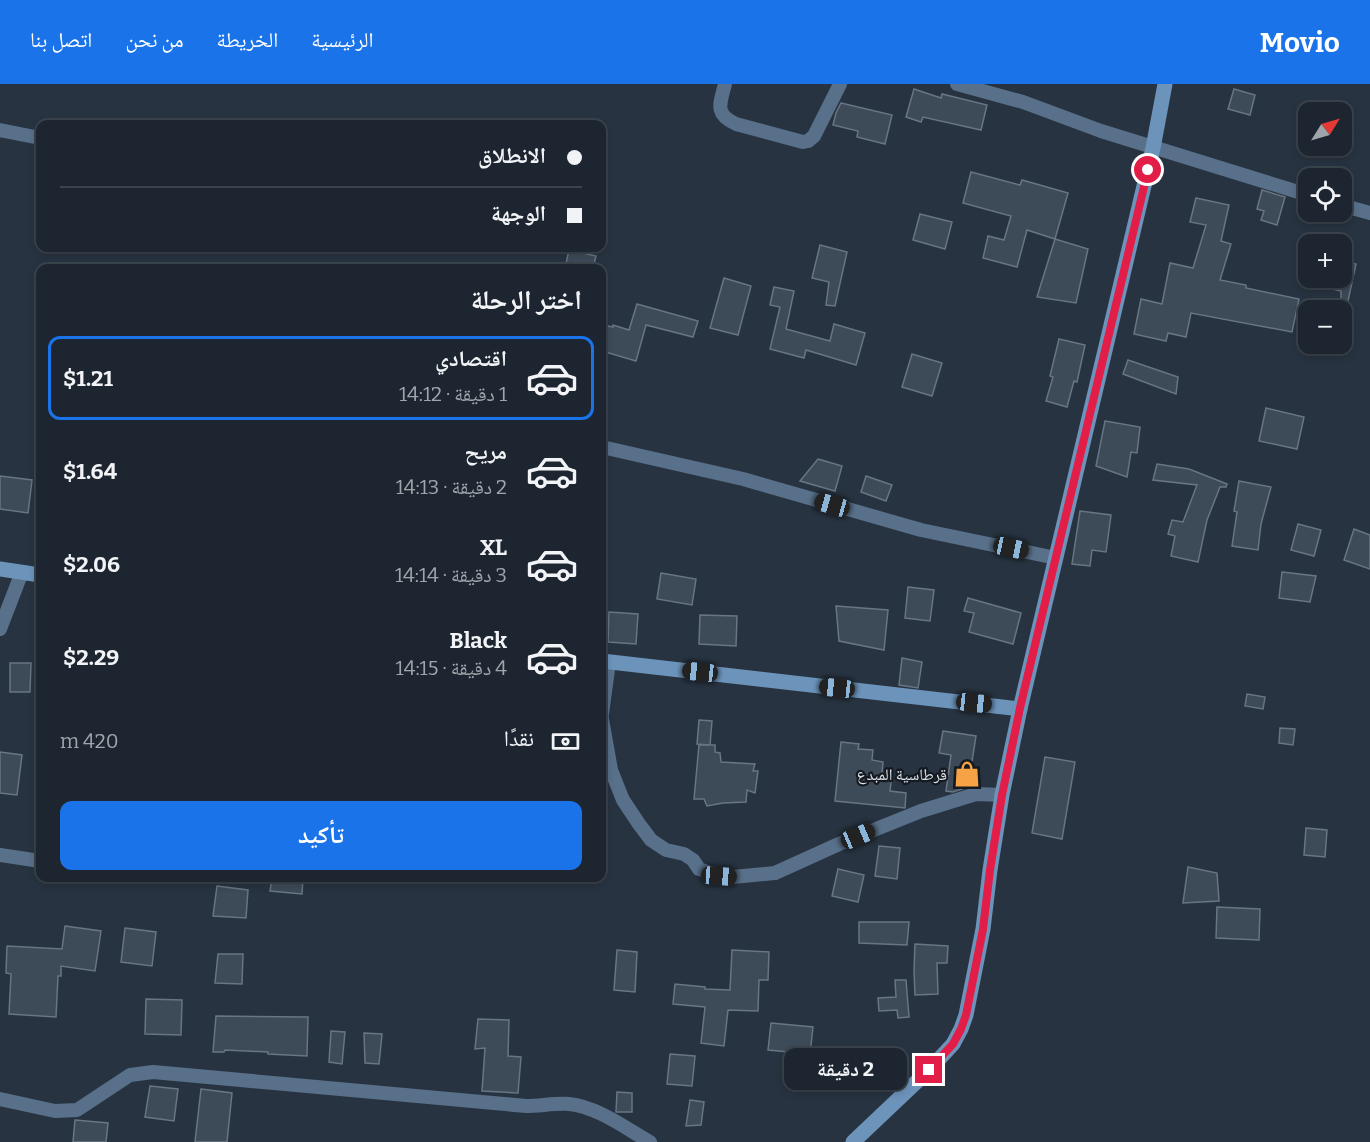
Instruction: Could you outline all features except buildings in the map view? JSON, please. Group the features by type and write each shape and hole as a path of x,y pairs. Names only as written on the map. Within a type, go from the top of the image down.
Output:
{"street":[{"path":"724,84 720,103 721,113 726,120 803,142 814,136 840,84"},
{"path":"957,84 1023,102 1101,131 1298,192"},
{"path":"853,1142 953,1044 966,1015 983,929 1002,795 1020,708 1153,148 1165,84"},
{"path":"0,130 36,137"},
{"path":"1352,208 1370,213"},
{"path":"606,448 743,479 921,530 1056,558"},
{"path":"0,569 36,574"},
{"path":"0,629 22,572"},
{"path":"606,662 1020,708"},
{"path":"606,742 611,770 623,800 651,840 666,850 684,854 699,868 719,876 776,873 921,811 976,794 1002,795"},
{"path":"0,855 36,860"},
{"path":"0,1099 55,1111 77,1110 130,1075 153,1072 526,1106 568,1104 598,1113 650,1142"}],"place":[{"name":"قرطاسية المبدع","path":"967,774"}],"route":[{"path":"929,1070 953,1044 966,1015 983,929 1002,795 1020,708 1148,170"}]}
